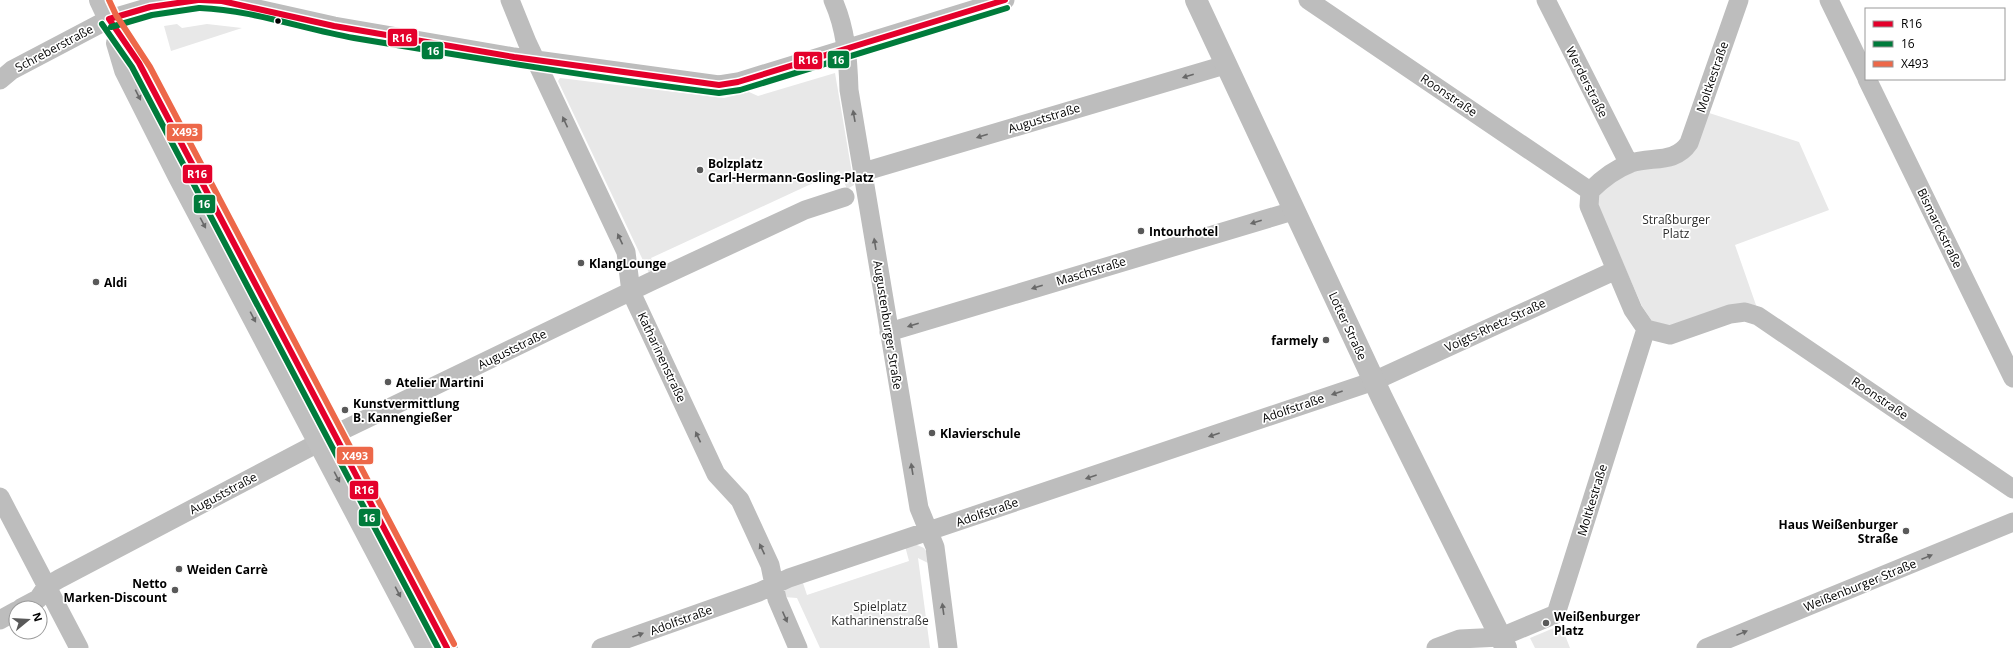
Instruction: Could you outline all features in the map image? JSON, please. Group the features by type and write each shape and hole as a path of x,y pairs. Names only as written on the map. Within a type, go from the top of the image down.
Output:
{"main road":[{"path":"104,10 125,70 327,439 447,648"},
{"path":"327,439 428,648"}],"street":[{"name":"Schreberstraße","path":"0,80 12,70 104,10 150,7 199,0 222,1 334,26 536,60 719,85 738,82 1003,0"},
{"name":"Katharinenstraße","path":"510,0 536,60 626,252 631,292 716,474 740,500 770,565 777,600 798,648"},
{"name":"Augustenburger Straße","path":"834,0 841,17 847,48 849,90 919,508 935,547 948,648"},
{"name":"Lotter Straße","path":"1196,0 1293,211 1374,381 1503,642"},
{"name":"Roonstraße","path":"1308,0 1590,191"},
{"name":"Werderstraße","path":"1546,0 1629,164"},
{"name":"Moltkestraße","path":"1629,164 1644,159 1671,157 1683,152 1689,143 1739,0"},
{"path":"1829,0 1865,74"},
{"name":"Auguststraße","path":"863,172 1225,65"},
{"name":"Bismarckstraße","path":"1867,80 2013,378"},
{"path":"1629,164 1601,180 1590,191 1589,206 1633,310 1646,329"},
{"name":"Auguststraße","path":"36,600 47,586 327,439 631,292 805,210 845,197"},
{"name":"Maschstraße","path":"889,332 1293,211"},
{"name":"Voigts-Rhetz-Straße","path":"1374,381 1616,270"},
{"name":"Roonstraße","path":"1646,329 1670,335 1730,314 1744,312 1758,316 2013,489"},
{"name":"Moltkestraße","path":"1436,648 1460,639 1503,642 1556,614 1646,329"},
{"name":"Adolfstraße","path":"601,648 774,585 789,578 1374,381"},
{"path":"0,497 79,648"},
{"name":"Weißenburger Straße","path":"1706,648 2013,522"}],"green space":[{"path":"177,24 182,28 207,24 242,28 171,51 164,26"},
{"path":"835,73 854,185 847,189 839,171 651,258 657,272 649,273 558,81 560,78 724,98 749,92 758,96"},
{"name":"Straßburger Platz","path":"1706,112 1799,142 1829,210 1735,245 1757,308 1670,326 1652,321 1642,306 1597,204 1597,195 1614,181 1631,172 1671,163"},
{"name":"Spielplatz Katharinenstraße","path":"917,545 924,548 929,556 930,564 918,558 930,648 820,648 797,598 784,597 785,589 802,580 807,595 909,561 905,546"},
{"path":"1561,625 1570,648 1535,648 1530,638"}],"transit line":[{"name":"X493","path":"109,0 116,15 150,67 454,644"},
{"name":"R16","path":"109,19 150,7 198,0"},
{"name":"R16","path":"200,0 222,1 334,26 514,57 719,85 738,82 1005,0"},
{"name":"16","path":"111,27 152,15 199,8"},
{"name":"16","path":"200,8 239,12 354,38 582,74 719,93 740,90 1007,8"},
{"name":"R16","path":"109,19 139,63 447,648"},
{"name":"16","path":"102,24 132,67 438,648"}],"place":[{"name":"Bolzplatz Carl-Hermann-Gosling-Platz","path":"700,170"},
{"name":"Intourhotel","path":"1141,231"},
{"name":"KlangLounge","path":"581,263"},
{"name":"Aldi","path":"96,282"},
{"name":"farmely","path":"1326,340"},
{"name":"Atelier Martini","path":"388,382"},
{"name":"Kunstvermittlung B. Kannengießer","path":"345,410"},
{"name":"Klavierschule","path":"932,433"},
{"name":"Haus Weißenburger Straße","path":"1906,531"},
{"name":"Weiden Carrè","path":"179,569"},
{"name":"Netto Marken-Discount","path":"175,590"},
{"name":"Weißenburger Platz","path":"1546,623"}]}
